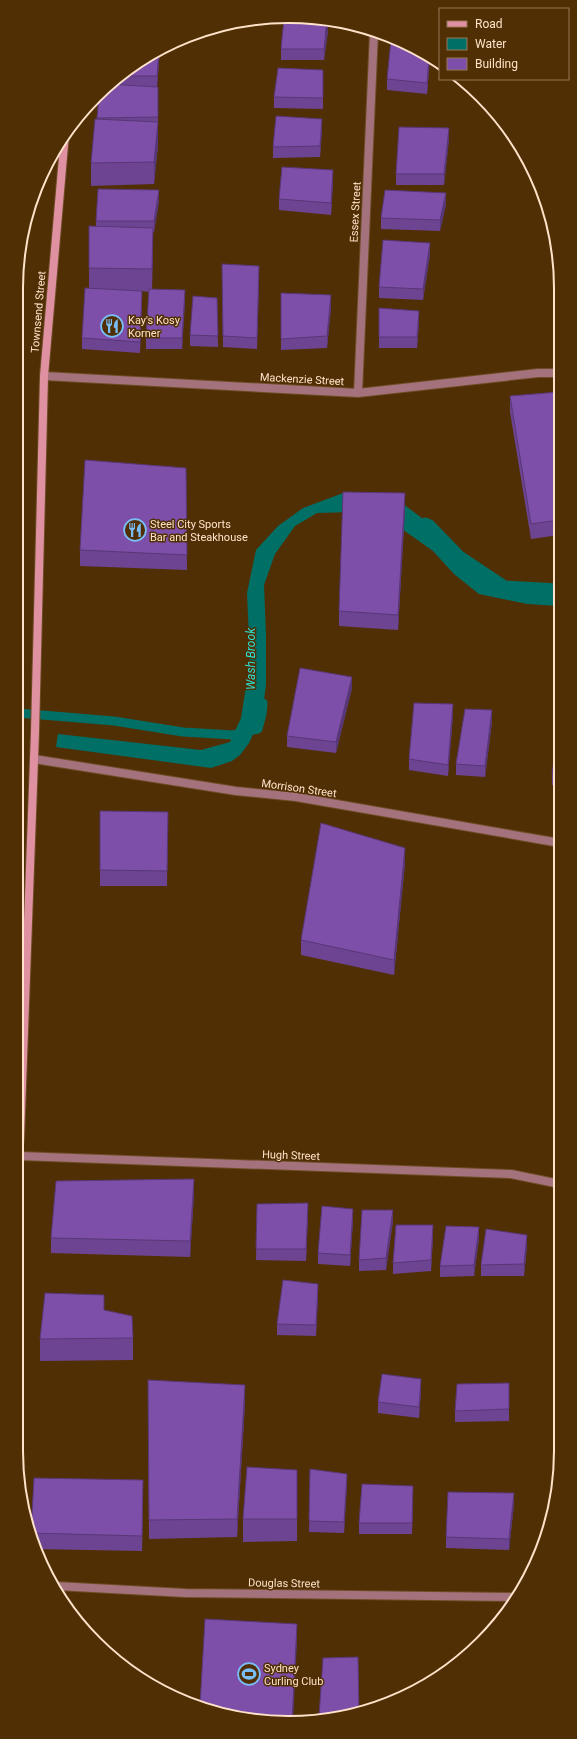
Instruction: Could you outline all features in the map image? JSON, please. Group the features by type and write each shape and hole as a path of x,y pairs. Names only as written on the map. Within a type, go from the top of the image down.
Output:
{"main road":[{"name":"Townsend Street","path":"23,1058 35,732 44,376 64,148"}],"street":[{"name":"Essex Street","path":"358,393 374,37"},
{"name":"Mackenzie Street","path":"44,376 358,393 538,374 554,374"},
{"name":"Morrison Street","path":"34,759 236,791 296,797 554,843"},
{"name":"Hugh Street","path":"23,1156 511,1174 554,1183"},
{"name":"Douglas Street","path":"61,1586 185,1593 510,1596"}],"water":[{"path":"346,492 375,495 403,504 430,524 474,569 505,585 554,589 554,606 527,604 479,594 454,574 433,551 392,522 354,512 317,513 295,526 275,554 264,585 266,685 262,714 249,743 240,755 232,761 211,768 56,747 58,734 201,750 230,742 241,718 250,661 247,593 256,550 278,526 303,508"}],"building":[{"path":"283,23 326,26 324,49 281,49"},
{"path":"391,43 406,50 428,64 427,83 387,79"},
{"path":"158,58 157,76 130,76"},
{"path":"278,68 323,70 323,98 274,97"},
{"path":"119,85 158,87 158,117 97,118 98,104"},
{"path":"276,116 322,119 320,146 273,147"},
{"path":"95,119 158,122 154,162 91,163"},
{"path":"399,127 449,128 444,174 396,174"},
{"path":"282,167 333,170 331,203 279,199"},
{"path":"98,189 159,190 154,221 96,221"},
{"path":"385,190 446,193 440,220 381,218"},
{"path":"89,226 153,228 152,269 89,268"},
{"path":"383,240 430,243 423,289 379,287"},
{"path":"222,264 259,266 257,338 223,336"},
{"name":"Kay's Kosy Korner","path":"85,288 142,291 140,342 82,338"},
{"path":"149,289 185,290 182,338 146,338"},
{"path":"281,293 331,295 327,336 281,339"},
{"path":"193,296 217,298 218,336 190,335"},
{"path":"379,308 419,311 417,337 379,337"},
{"path":"554,392 554,521 531,524 510,396"},
{"path":"85,460 186,468 187,555 80,550"},
{"path":"343,492 405,493 398,615 339,611"},
{"path":"300,668 352,677 336,742 287,736"},
{"path":"414,703 453,704 448,765 409,759"},
{"path":"465,709 492,710 485,766 456,764"},
{"path":"554,760 554,774 552,774"},
{"path":"100,811 168,812 167,871 100,870"},
{"path":"321,823 405,848 394,960 301,940"},
{"path":"194,1179 190,1241 51,1238 56,1181"},
{"path":"308,1203 306,1249 256,1249 257,1204"},
{"path":"322,1206 353,1209 350,1255 318,1253"},
{"path":"362,1210 393,1210 386,1258 359,1260"},
{"path":"396,1225 433,1225 431,1260 393,1263"},
{"path":"446,1226 479,1227 474,1265 440,1266"},
{"path":"486,1229 527,1235 524,1264 481,1265"},
{"path":"283,1280 318,1284 316,1325 277,1324"},
{"path":"45,1293 104,1295 104,1310 132,1316 133,1338 40,1339"},
{"path":"382,1374 421,1379 419,1407 378,1402"},
{"path":"148,1380 245,1385 237,1519 149,1520"},
{"path":"509,1383 509,1409 455,1411 457,1384"},
{"path":"247,1467 297,1470 297,1519 243,1519"},
{"path":"310,1469 347,1474 344,1522 309,1521"},
{"path":"34,1478 143,1480 142,1536 36,1533 32,1518"},
{"path":"362,1484 413,1486 412,1523 359,1523"},
{"path":"448,1492 514,1493 509,1539 446,1537"},
{"name":"Sydney Curling Club","path":"205,1619 297,1624 292,1716 254,1714 220,1707 200,1701"},
{"path":"358,1657 359,1706 319,1714 323,1658"}],"waterway":[{"name":"Wash Brook","path":"425,522 430,524 460,555 505,585 554,588"},
{"name":"Wash Brook","path":"23,713 114,721 183,732 233,735 258,729 263,703"}],"place":[{"name":"Kay's Kosy Korner","path":"112,326"},
{"name":"Steel City Sports Bar and Steakhouse","path":"135,530"},
{"name":"Sydney Curling Club","path":"249,1674"}]}
